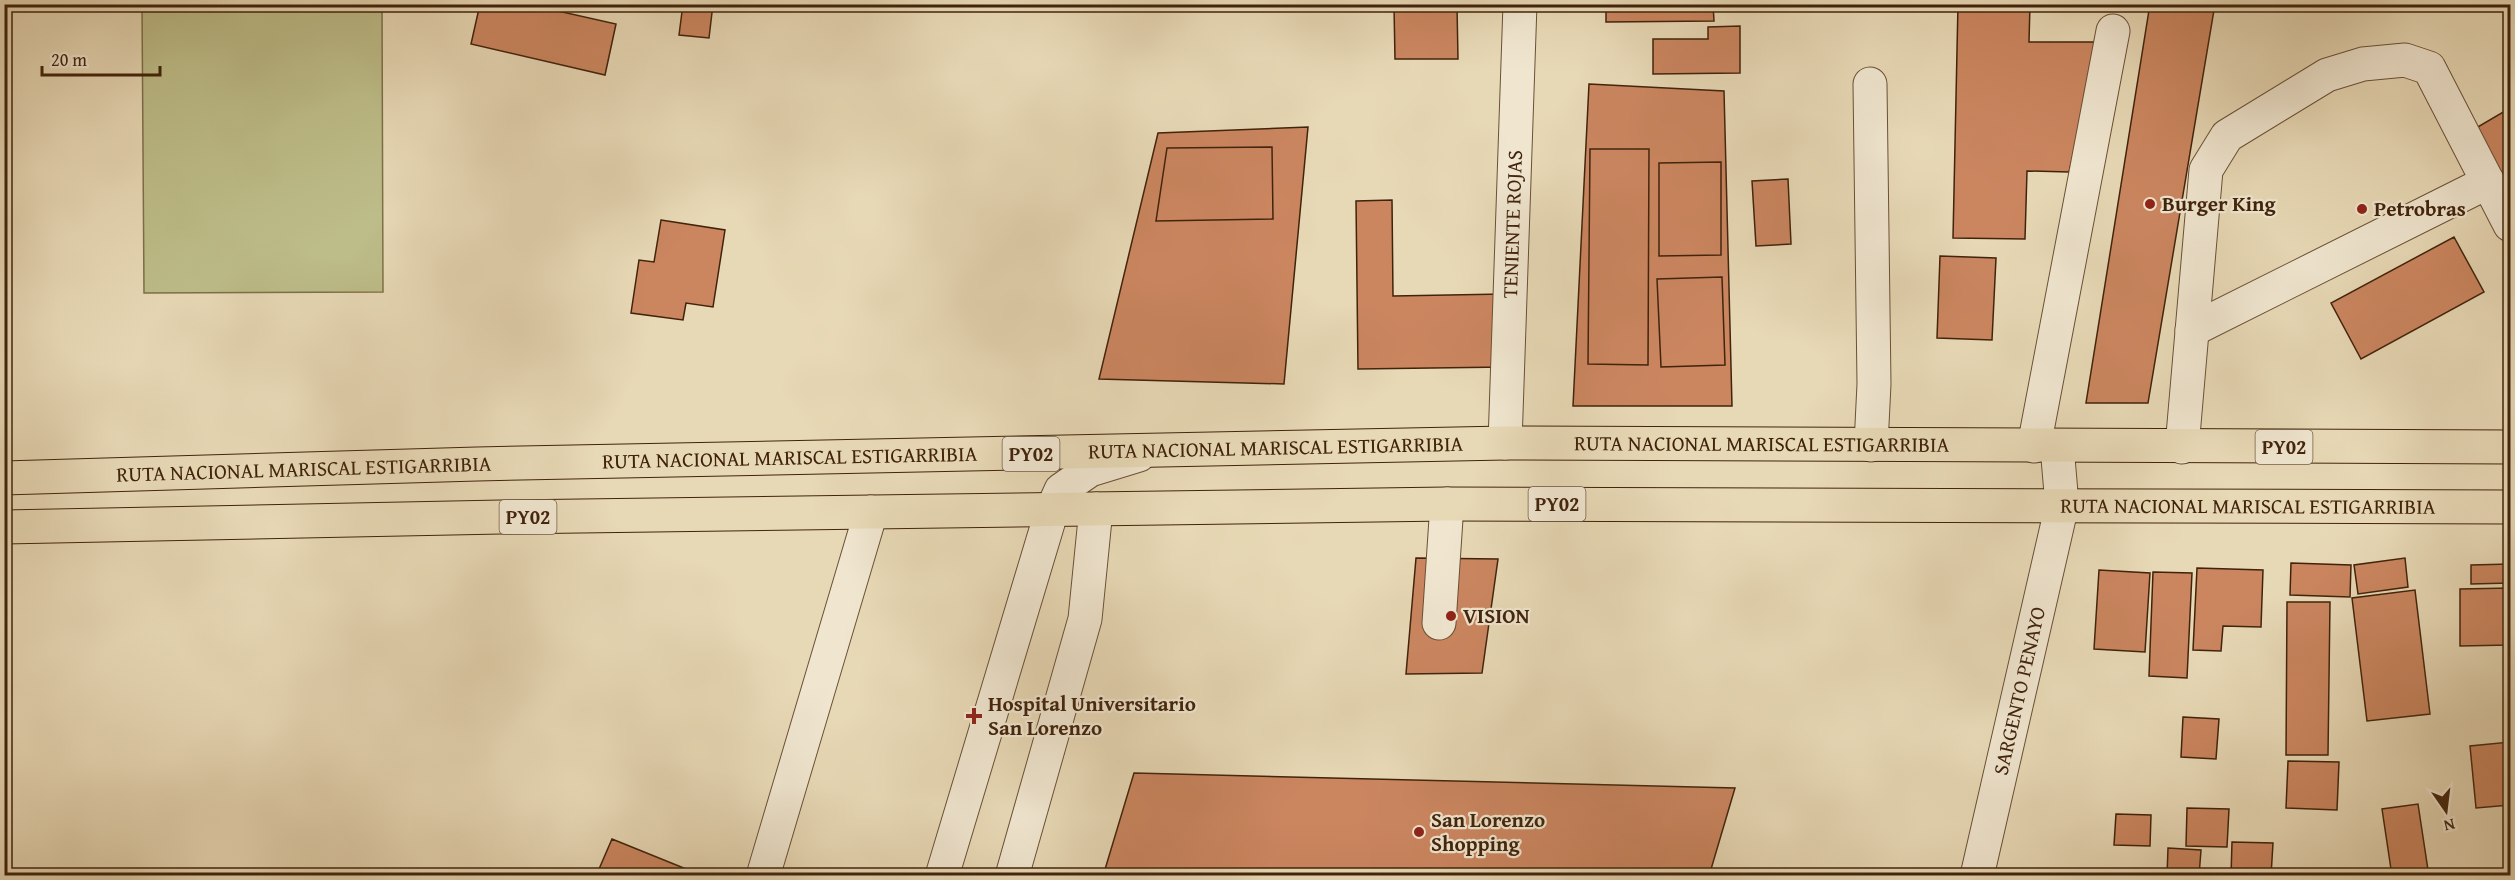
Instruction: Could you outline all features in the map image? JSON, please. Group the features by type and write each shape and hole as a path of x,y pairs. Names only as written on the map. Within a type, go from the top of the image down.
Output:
{"highway":[{"name":"RUTA NACIONAL MARISCAL ESTIGARRIBIA","path":"4,478 477,464 1505,443 2511,447"},
{"name":"RUTA NACIONAL MARISCAL ESTIGARRIBIA","path":"4,527 1446,504 2511,507"}],"street":[{"name":"TENIENTE ROJAS","path":"1505,443 1520,4"},
{"name":"SARGENTO PENAYO","path":"1977,876 2062,505 2045,446 2113,31"},
{"path":"2182,447 2206,170 2227,136 2327,75 2363,64 2405,60 2429,68 2511,225"},
{"path":"1869,84 1874,384 1871,445"},
{"path":"2192,330 2488,182"},
{"path":"942,876 1052,510 1061,490 1090,470 1152,452"},
{"path":"1439,623 1446,504"},
{"path":"1012,876 1085,619 1096,509"},
{"path":"763,876 870,512"}],"green space":[{"path":"142,5 382,5 383,292 144,293"}],"building":[{"path":"480,4 527,4 616,24 605,75 471,44"},
{"path":"683,4 713,4 709,38 679,35"},
{"path":"1606,4 1713,4 1714,21 1606,22"},
{"path":"1958,4 2030,4 2029,42 2101,42 2069,172 2027,171 2025,239 1953,238"},
{"name":"Burger King","path":"2150,4 2215,4 2148,403 2086,403"},
{"path":"1394,6 1457,6 1458,59 1395,59"},
{"path":"1740,26 1740,73 1653,74 1653,39 1708,39 1708,27"},
{"path":"1589,84 1724,91 1732,406 1573,406"},
{"path":"2510,108 2510,188 2476,128"},
{"path":"1308,127 1284,384 1099,379 1158,133"},
{"path":"1272,147 1273,219 1156,221 1167,148"},
{"path":"1590,149 1649,149 1648,365 1588,364"},
{"path":"1721,162 1721,255 1659,256 1659,163"},
{"path":"1788,179 1791,244 1756,246 1752,181"},
{"path":"1392,200 1393,296 1504,294 1505,367 1358,369 1356,201"},
{"path":"661,220 725,230 713,307 686,303 683,320 631,313 639,260 654,262"},
{"path":"2454,237 2484,292 2361,359 2331,303"},
{"path":"1940,256 1996,258 1992,340 1937,338"},
{"path":"1722,277 1725,365 1661,367 1657,279"},
{"name":"VISION","path":"1416,558 1498,559 1482,673 1406,674"},
{"path":"2405,558 2408,587 2358,594 2354,565"},
{"path":"2291,563 2351,565 2350,597 2290,595"},
{"path":"2510,564 2510,583 2471,584 2471,565"},
{"path":"2197,568 2263,570 2261,627 2223,626 2221,651 2193,650"},
{"path":"2099,570 2150,573 2145,652 2094,649"},
{"path":"2153,572 2192,573 2187,678 2149,676"},
{"path":"2510,588 2510,645 2460,646 2460,589"},
{"path":"2415,590 2430,714 2367,721 2352,598"},
{"path":"2287,602 2330,602 2328,755 2286,755"},
{"path":"2183,717 2219,719 2216,759 2181,757"},
{"path":"2510,742 2510,805 2476,808 2470,746"},
{"path":"2288,761 2339,762 2337,810 2286,808"},
{"name":"San Lorenzo Shopping","path":"1134,773 1735,788 1709,876 1103,876"},
{"path":"2418,804 2428,870 2392,876 2382,809"},
{"path":"2187,808 2229,809 2227,847 2186,846"},
{"path":"2116,814 2151,815 2150,846 2114,845"},
{"path":"612,839 696,873 695,876 596,876"},
{"path":"2232,842 2273,843 2271,876 2231,876"},
{"path":"2168,848 2201,850 2199,876 2167,876"},
{"path":"2042,871 2072,876 2041,876"},
{"path":"2467,872 2467,876 2443,876"}],"place":[{"name":"Burger King","path":"2150,204"},
{"name":"Petrobras","path":"2362,209"},
{"name":"VISION","path":"1451,616"},
{"name":"Hospital Universitario San Lorenzo","path":"974,716"},
{"name":"San Lorenzo Shopping","path":"1419,832"}]}
